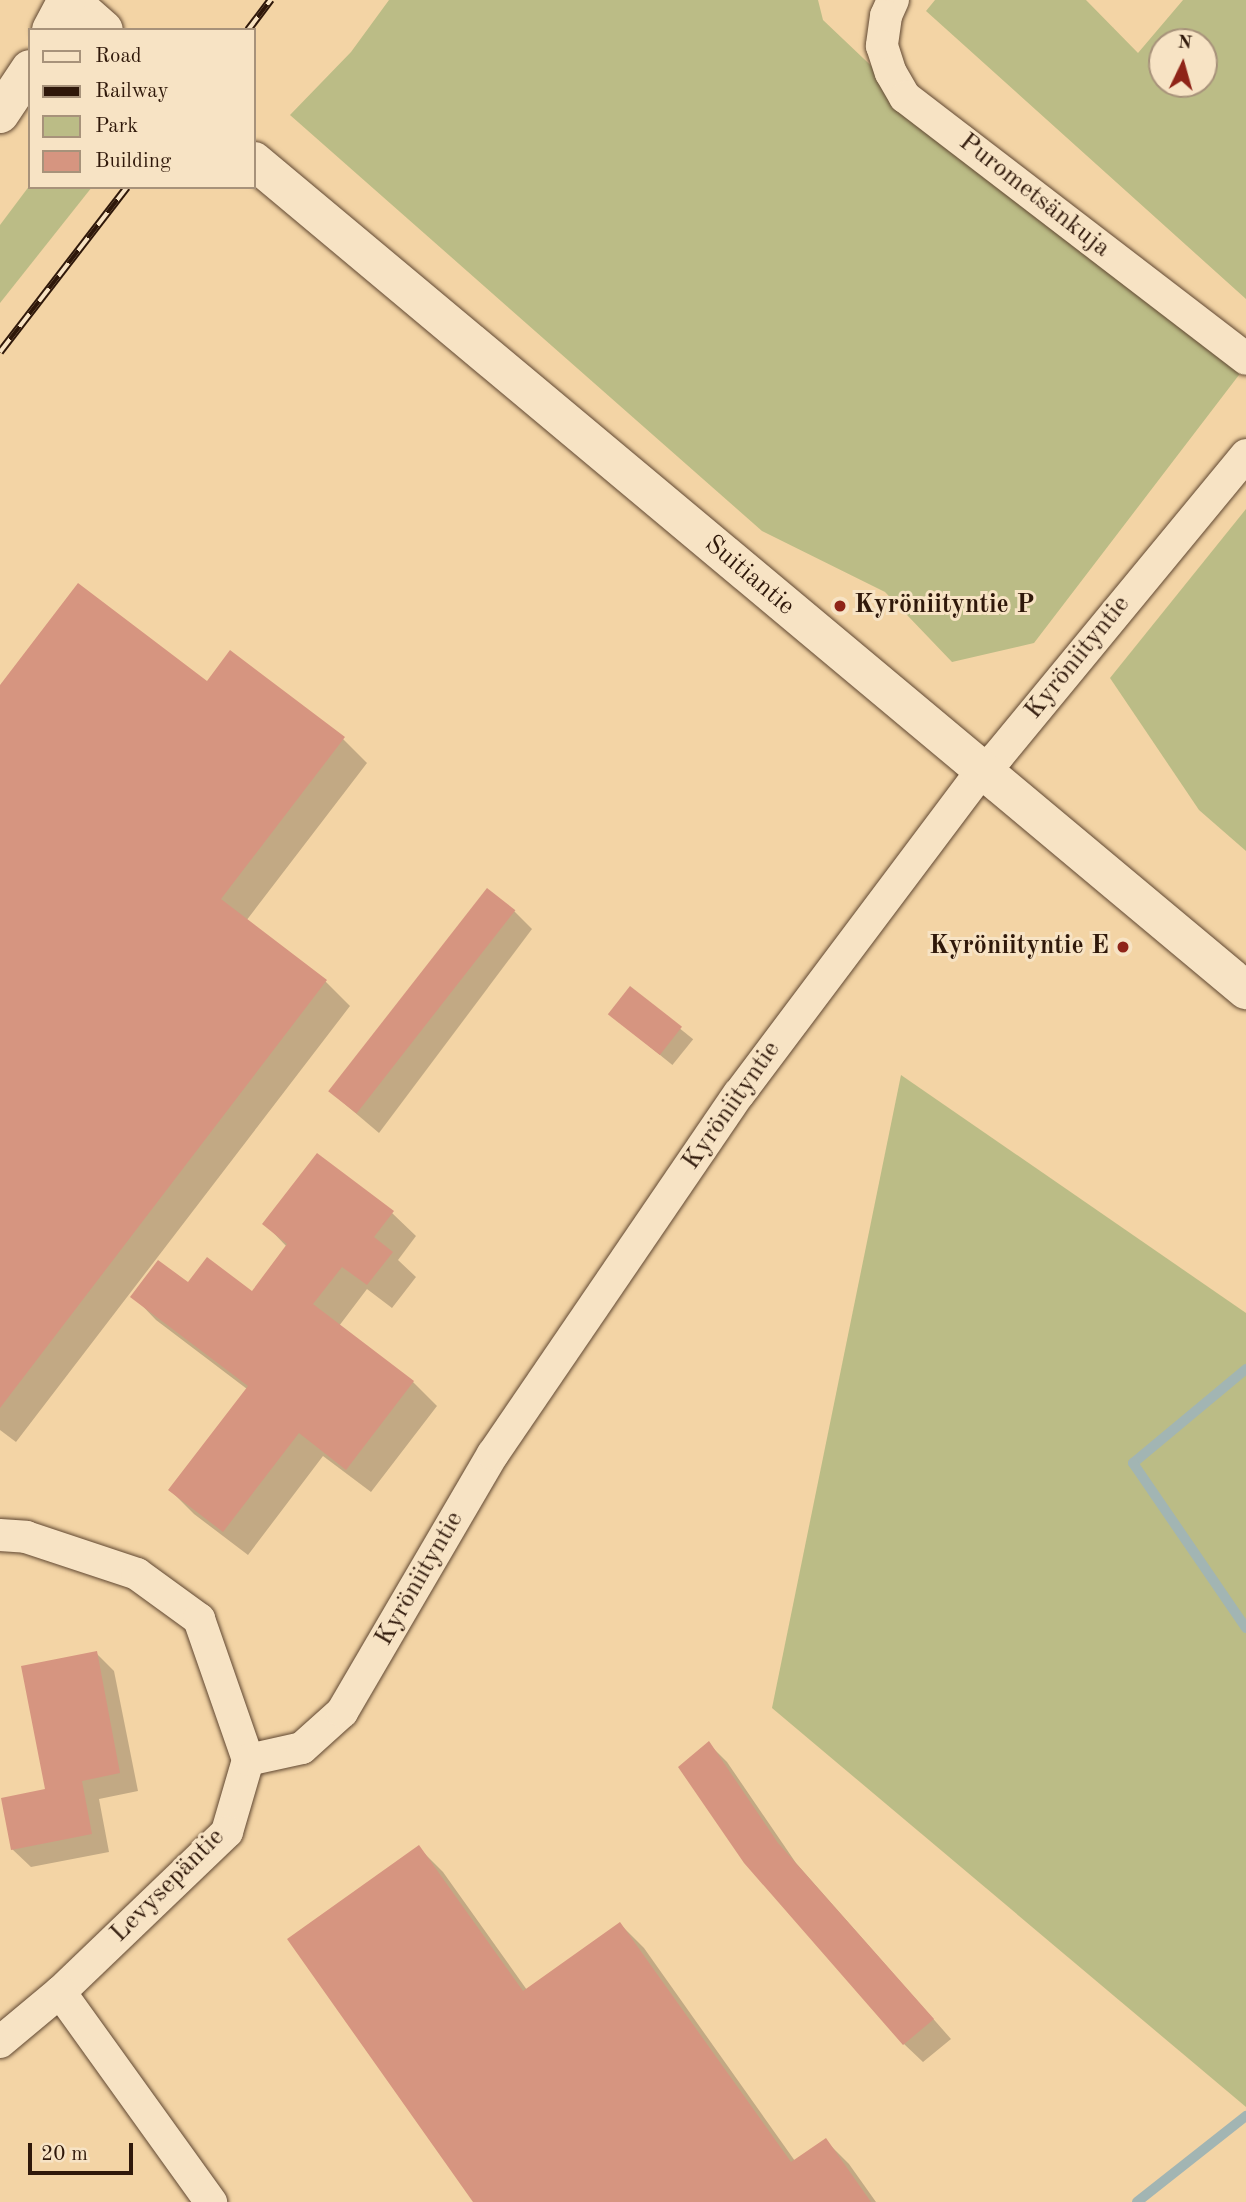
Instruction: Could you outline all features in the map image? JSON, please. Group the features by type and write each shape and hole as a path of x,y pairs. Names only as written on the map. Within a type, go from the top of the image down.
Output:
{"main road":[{"path":"52,28 69,0 102,28"},
{"path":"0,114 28,72"},
{"name":"Suitiantie","path":"256,163 1246,990"}],"street":[{"name":"Purometsänkuja","path":"893,0 886,16 882,46 891,73 905,97 1246,359"},
{"name":"Kyröniityntie","path":"248,1760 302,1748 341,1712 508,1431 739,1094 982,770 998,756 1246,455"},
{"path":"0,1535 26,1536 137,1574 199,1619 248,1760"},
{"name":"Levysepäntie","path":"0,2042 60,1992 226,1832 248,1760"},
{"path":"60,1992 211,2202"}],"green space":[{"path":"389,0 818,0 823,20 984,173 1242,371 1034,643 952,662 885,592 762,531 290,115 351,52"},
{"path":"935,0 1086,0 1138,53 1148,41 1148,98 1218,98 1218,28 1159,28 1183,0 1246,0 1246,299 926,11"},
{"path":"28,188 90,189 0,303 0,225"},
{"path":"1246,509 1246,851 1199,810 1110,678"},
{"path":"901,1075 1246,1313 1246,2107 772,1708"}],"building":[{"path":"78,583 207,681 230,650 345,737 221,899 327,980 0,1408 0,685"},
{"path":"487,888 515,910 357,1113 328,1091"},
{"path":"630,986 682,1027 660,1055 608,1014"},
{"path":"317,1153 394,1211 374,1237 393,1252 367,1285 342,1267 313,1304 414,1381 346,1470 299,1433 223,1532 168,1490 248,1386 130,1297 158,1260 188,1282 207,1257 252,1291 287,1244 262,1224"},
{"path":"97,1651 120,1773 82,1781 92,1834 11,1850 1,1798 45,1789 21,1666"},
{"path":"709,1741 778,1843 934,2019 903,2045 744,1863 678,1767"},
{"path":"419,1845 523,1991 620,1922 791,2162 826,2138 871,2202 473,2202 287,1939"}],"waterway":[{"path":"1246,1369 1133,1463 1246,1628"},
{"path":"1137,2202 1246,2116"}],"railway":[{"path":"250,28 271,0"},
{"path":"0,352 125,189"}],"place":[{"name":"Kyröniityntie P","path":"840,606"},
{"name":"Kyröniityntie E","path":"1123,947"}]}
